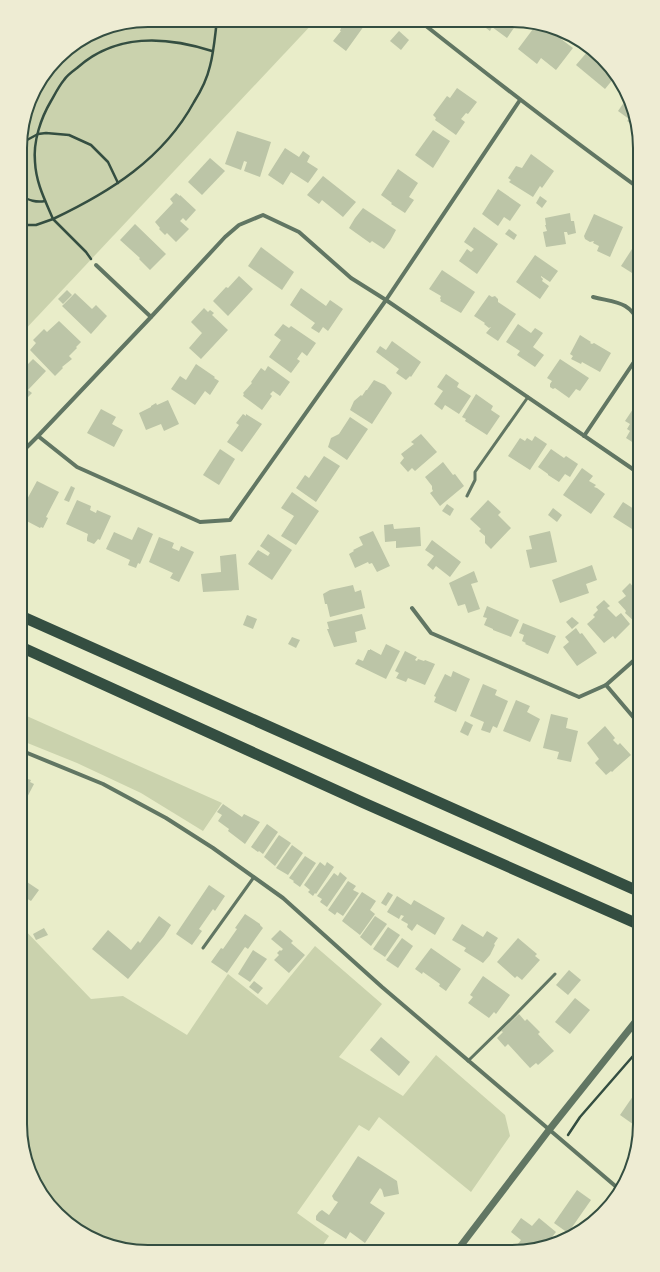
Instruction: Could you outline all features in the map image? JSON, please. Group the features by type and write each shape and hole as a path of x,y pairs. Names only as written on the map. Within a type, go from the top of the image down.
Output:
{"highway":[{"path":"27,619 633,889"},
{"path":"27,650 364,803 633,922"},
{"path":"626,919 633,926"}],"street":[{"path":"427,27 520,100 633,184"},
{"path":"38,436 77,467 200,522 230,520 386,300 520,100"},
{"path":"27,447 225,237 239,225 263,215 300,232 351,278 386,300 633,469"},
{"path":"96,265 151,317"},
{"path":"593,298 624,304 633,312"},
{"path":"584,436 633,363"},
{"path":"412,608 431,633 579,697 606,685 633,661"},
{"path":"606,685 633,717"},
{"path":"27,753 103,784 152,811 213,848 283,898 382,988 616,1186"},
{"path":"461,1245 549,1130 633,1025"}],"lane":[{"path":"467,496 475,480 475,472 528,397"},
{"path":"202,948 254,877"},
{"path":"468,1061 555,974"}],"path":[{"path":"27,225 36,225 53,219 87,202 118,183 147,162 162,148 189,112 201,90 210,66 216,27"},
{"path":"96,265 86,252 53,219 40,189 34,161 38,134 44,113 64,80 88,58 109,47 134,40 164,40 191,44 212,51"},
{"path":"28,140 38,134 46,133 69,135 91,145 108,162 118,183"},
{"path":"27,199 31,201 45,201"},
{"path":"563,1142 580,1117 633,1056"}],"green space":[{"path":"309,27 27,328 28,132 36,102 52,74 62,62 74,52 95,39 109,33 132,28"},
{"path":"27,716 222,803 203,831 141,793 77,763 27,743"},
{"path":"27,932 91,999 123,996 187,1035 228,974 267,1005 315,946 382,1004 339,1057 403,1096 436,1055 505,1115 510,1136 471,1192 379,1117 369,1131 359,1125 297,1213 329,1236 323,1245 132,1244 109,1239 95,1233 81,1225 57,1204 47,1191 33,1163 27,1132"}],"building":[{"path":"363,27 346,51 333,41 341,31 341,28"},
{"path":"485,27 492,27 490,31"},
{"path":"492,27 515,27 507,38"},
{"path":"533,29 551,33 562,38 561,39 573,48 556,70 541,58 537,64 518,49"},
{"path":"399,31 409,40 401,50 390,41"},
{"path":"586,53 603,68 612,80 605,89 576,65"},
{"path":"457,88 477,102 468,114 466,113 461,119 465,122 456,135 435,120 436,118 433,115 447,96 450,98"},
{"path":"624,102 630,123 627,121 629,119 618,111"},
{"path":"433,130 450,141 433,168 415,155"},
{"path":"237,131 271,142 260,177 244,171 247,162 244,161 241,170 225,164"},
{"path":"285,148 299,157 303,151 310,156 307,162 318,169 308,183 291,172 283,185 268,175"},
{"path":"531,154 554,171 542,188 540,186 533,197 509,182 511,180 508,178 516,166 522,168"},
{"path":"210,158 225,171 202,195 188,182"},
{"path":"398,169 418,183 409,197 414,200 405,213 381,195"},
{"path":"323,176 356,202 343,217 322,200 319,204 307,195"},
{"path":"498,189 521,205 510,221 504,217 498,226 482,214"},
{"path":"176,193 196,210 186,221 183,218 180,221 189,229 176,242 167,233 165,235 155,222 173,203 170,199"},
{"path":"540,196 547,201 542,208 536,203"},
{"path":"363,208 396,230 384,249 372,241 370,243 349,228"},
{"path":"570,213 571,221 574,221 576,233 568,235 567,232 564,232 566,244 546,247 543,232 547,231 545,218"},
{"path":"594,214 623,227 610,257 597,251 599,246 593,243 594,241 590,242 585,239 584,236"},
{"path":"135,224 166,254 150,270 139,259 140,258 120,240"},
{"path":"474,227 498,244 477,274 459,261 467,249 471,252 474,249 464,242"},
{"path":"509,229 517,235 514,240 505,234"},
{"path":"261,247 294,272 282,290 248,266"},
{"path":"633,248 633,274 621,266"},
{"path":"535,255 558,271 550,282 541,276 543,279 542,281 549,286 540,299 516,282"},
{"path":"442,270 475,292 461,313 440,301 441,296 429,289"},
{"path":"239,276 253,289 228,316 213,301"},
{"path":"301,288 326,306 330,300 343,309 328,331 323,327 319,333 311,328 315,323 290,305"},
{"path":"67,290 72,295 63,304 58,299"},
{"path":"75,293 92,309 96,305 107,316 91,334 62,306"},
{"path":"489,295 492,297 495,296 498,299 498,302 516,314 498,341 486,333 491,327 489,328 484,324 485,323 474,316"},
{"path":"204,308 208,312 210,310 214,313 212,315 228,330 201,359 189,348 202,333 191,322"},
{"path":"59,321 81,342 69,356 72,359 62,367 63,368 55,376 30,350 36,343 33,340 44,329 47,332"},
{"path":"283,324 289,328 291,326 316,343 307,356 302,352 297,359 300,361 291,373 269,357 281,340 274,335"},
{"path":"518,324 531,333 535,328 543,333 533,347 544,355 535,367 517,355 520,351 506,342"},
{"path":"580,335 591,342 590,343 594,343 611,353 600,372 582,362 581,364 571,359 573,356 570,354"},
{"path":"392,341 421,362 411,377 410,376 406,380 396,373 399,369 376,352 380,346 386,350"},
{"path":"33,359 46,371 28,390 32,393 27,398 27,365"},
{"path":"560,359 589,378 580,391 576,389 569,398 555,388 553,389 550,387 552,381 547,378"},
{"path":"196,364 219,381 210,395 205,391 195,405 171,389 180,376 186,380"},
{"path":"268,366 290,382 280,396 273,391 270,394 272,396 262,410 243,396 243,393 252,383 251,382 261,368 265,371"},
{"path":"446,374 459,383 457,387 471,396 459,414 445,405 442,410 434,404 443,391 437,387"},
{"path":"374,380 385,385 392,393 372,424 350,410 354,401 361,395 362,396"},
{"path":"476,394 493,406 491,410 500,416 487,435 465,421 466,419 462,417"},
{"path":"168,400 179,424 164,431 161,424 146,430 139,413 156,403 157,405"},
{"path":"101,409 116,417 112,424 123,430 114,447 87,433"},
{"path":"633,409 633,442 626,438 630,431 627,429 630,424 625,421"},
{"path":"243,414 246,416 246,414 262,424 242,452 227,442 239,425 236,423"},
{"path":"350,417 368,429 347,460 328,447 331,438 339,434"},
{"path":"421,434 437,452 415,471 412,468 408,472 400,463 404,458 401,454 414,444 411,442"},
{"path":"535,436 547,444 530,470 508,456 520,438 525,441 527,438 532,441"},
{"path":"220,449 235,459 219,485 203,475"},
{"path":"551,449 564,458 566,456 578,464 570,477 565,474 559,482 538,467"},
{"path":"324,456 340,466 316,502 296,488 305,475 309,478"},
{"path":"443,462 464,486 440,506 430,493 433,491 432,486 425,477"},
{"path":"582,468 593,476 589,481 596,485 594,487 605,494 591,514 563,495"},
{"path":"37,481 59,492 46,517 48,518 43,528 27,521 27,499"},
{"path":"71,486 75,488 69,502 64,500"},
{"path":"292,492 319,511 296,545 281,536 294,516 281,508"},
{"path":"77,500 91,506 90,510 96,513 97,510 111,516 100,540 98,539 94,544 87,541 88,534 66,524"},
{"path":"488,500 501,512 498,515 511,528 491,549 485,543 485,536 479,531 481,529 470,519"},
{"path":"623,502 633,508 633,530 613,517"},
{"path":"447,504 454,509 450,516 442,511"},
{"path":"553,508 562,515 557,522 548,515"},
{"path":"393,524 394,529 420,527 421,546 396,548 396,541 385,542 384,525"},
{"path":"138,527 153,534 140,564 138,563 136,568 128,565 130,560 106,549 114,532 132,540"},
{"path":"373,531 390,566 377,572 372,563 369,564 368,562 355,568 349,554 354,551 353,550 363,545 359,537"},
{"path":"550,531 557,562 530,568 526,550 532,549 529,536"},
{"path":"268,534 292,550 272,580 248,564 258,550 268,556 270,553 260,546"},
{"path":"159,537 174,543 172,548 179,551 181,546 194,552 179,582 170,578 173,573 149,562"},
{"path":"432,540 461,562 450,577 436,566 433,570 427,565 434,556 425,550"},
{"path":"236,554 239,590 203,592 201,574 221,572 220,556"},
{"path":"592,565 597,580 586,584 589,593 560,603 552,580"},
{"path":"474,571 478,582 471,584 480,609 468,613 465,604 458,606 449,583"},
{"path":"630,583 633,587 633,620 625,613 626,611 618,602 626,596 622,591"},
{"path":"353,585 355,592 361,590 365,608 330,617 323,594 330,590"},
{"path":"604,600 610,606 607,608 616,617 621,613 630,624 615,639 613,636 604,643 587,624 595,617 593,615 598,610 596,607"},
{"path":"487,606 519,620 511,637 484,625 487,618 483,617"},
{"path":"362,614 366,629 355,632 357,642 334,647 327,629 329,629 327,622"},
{"path":"247,615 257,619 253,629 243,625"},
{"path":"572,617 579,623 572,629 566,622"},
{"path":"523,623 556,636 548,654 525,644 526,643 522,641 524,635 519,633"},
{"path":"576,628 580,634 582,633 597,653 577,666 563,647 569,642 565,637"},
{"path":"292,637 300,640 296,648 288,644"},
{"path":"386,644 400,651 386,679 355,664 358,659 363,661 368,650 370,649 381,655"},
{"path":"405,651 417,657 415,660 417,661 418,659 425,660 435,664 425,685 408,678 406,682 396,678 399,673 395,671"},
{"path":"453,671 470,679 456,712 434,702 436,697 434,696 445,674 451,677"},
{"path":"483,684 497,690 495,695 508,701 497,728 493,726 490,733 481,730 484,722 470,716"},
{"path":"516,700 530,706 527,712 540,719 530,742 503,731"},
{"path":"551,714 568,718 566,728 578,731 571,762 557,759 559,752 543,748"},
{"path":"465,721 473,725 468,736 460,732"},
{"path":"605,726 615,738 613,740 618,745 620,743 631,755 612,772 611,771 606,775 595,763 599,759 587,743"},
{"path":"27,779 31,780 30,782 34,784 27,798"},
{"path":"223,804 242,817 244,814 260,822 245,844 218,821 222,815 217,812"},
{"path":"267,824 278,832 263,854 251,847"},
{"path":"279,835 291,843 275,866 264,857"},
{"path":"292,845 303,853 288,875 276,868"},
{"path":"305,856 316,863 300,887 289,878"},
{"path":"320,862 325,866 327,862 334,867 316,894 315,893 313,896 308,892 310,890 304,885"},
{"path":"340,872 347,878 327,907 320,902 322,899 317,896 334,873 338,876"},
{"path":"348,881 356,886 353,890 359,893 343,916 337,912 335,915 328,910"},
{"path":"27,882 39,890 31,901 27,899"},
{"path":"209,885 225,896 215,911 213,909 199,929 202,931 192,945 176,934"},
{"path":"362,892 376,901 370,910 375,914 360,935 342,921"},
{"path":"388,892 393,895 386,906 381,903"},
{"path":"397,896 411,905 414,900 445,918 435,935 417,924 412,931 407,927 408,924 401,920 404,916 401,915 399,919 387,912"},
{"path":"245,914 260,924 263,928 248,949 245,947 227,973 211,962 221,948 223,949 237,929 235,928"},
{"path":"159,916 171,925 164,936 128,979 92,949 108,930 131,950 138,941 140,943"},
{"path":"375,916 387,924 371,946 360,937"},
{"path":"462,924 483,937 487,931 498,938 490,955 483,963 464,951 466,948 452,940"},
{"path":"388,927 400,935 385,957 373,949"},
{"path":"44,928 48,935 36,940 33,934"},
{"path":"280,930 293,941 291,943 305,955 289,973 274,960 279,955 277,953 283,949 271,939"},
{"path":"402,938 413,946 398,968 386,960"},
{"path":"518,938 537,954 535,956 540,960 522,980 517,976 515,978 497,962"},
{"path":"431,948 461,969 446,991 439,986 440,984 423,972 422,974 415,969"},
{"path":"253,950 267,959 250,982 238,974"},
{"path":"569,970 581,980 568,995 556,985"},
{"path":"483,976 510,995 496,1014 494,1012 489,1018 468,1003 473,997 470,995"},
{"path":"254,981 263,988 258,994 249,987"},
{"path":"575,998 590,1010 570,1034 555,1022"},
{"path":"519,1014 525,1021 527,1019 540,1032 538,1034 554,1051 538,1065 536,1063 530,1068 508,1044 505,1047 497,1038 503,1032 501,1031"},
{"path":"381,1037 410,1062 399,1076 370,1050"},
{"path":"633,1096 633,1124 620,1115"},
{"path":"358,1156 397,1181 399,1194 384,1197 380,1188 370,1203 385,1213 365,1243 350,1232 346,1239 316,1220 316,1216 322,1210 329,1215 338,1202 334,1200 332,1196"},
{"path":"577,1190 591,1200 570,1230 567,1232 554,1223"},
{"path":"521,1218 532,1226 539,1218 556,1232 550,1239 535,1243 517,1245 521,1240 511,1232"}]}
